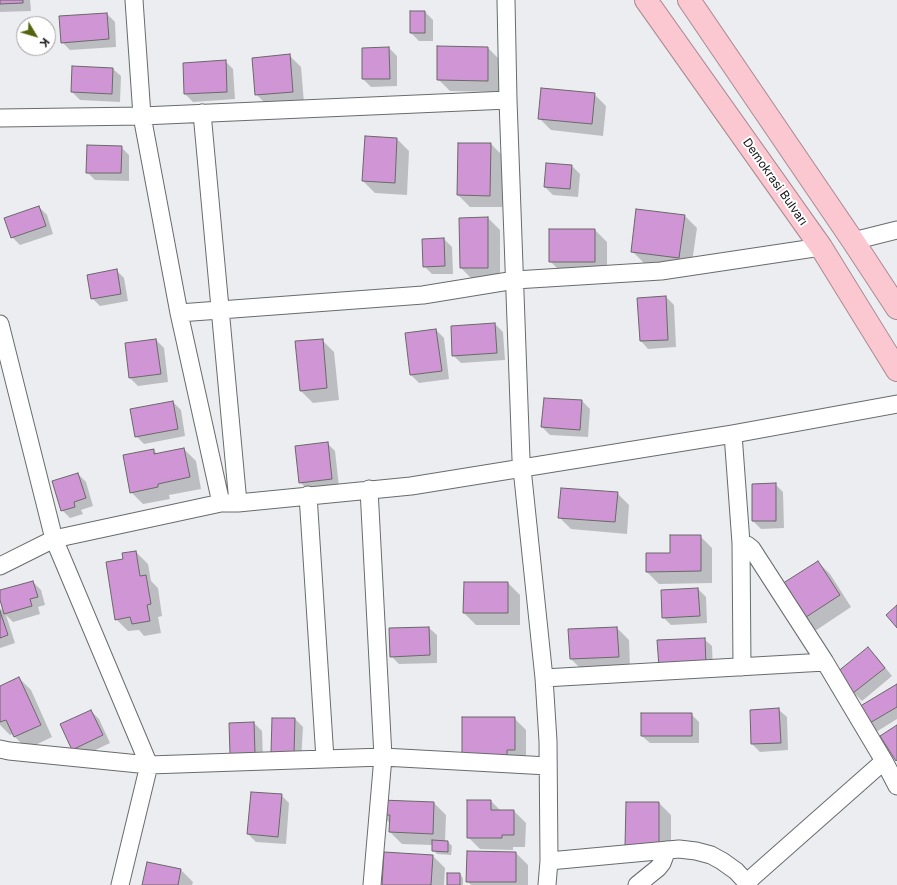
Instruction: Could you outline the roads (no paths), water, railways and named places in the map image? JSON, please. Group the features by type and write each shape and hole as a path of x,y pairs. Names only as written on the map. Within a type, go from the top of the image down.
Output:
{"highway":[{"name":"Demokrasi Bulvarı","path":"646,0 821,247 897,370"},
{"path":"689,0 897,308"}],"street":[{"path":"134,0 142,116 179,313 221,503"},
{"path":"506,0 508,100 522,467 544,678 548,741 549,861 547,885"},
{"path":"0,118 142,116 508,100"},
{"path":"202,113 238,502"},
{"path":"853,241 897,230"},
{"path":"179,313 422,295 515,280 661,271 821,247"},
{"path":"0,324 54,539 148,765 120,885"},
{"path":"0,566 54,539 221,503 411,486 733,434 897,404"},
{"path":"733,434 741,543 742,667"},
{"path":"369,489 383,757 372,885"},
{"path":"308,495 326,759"},
{"path":"741,543 752,549 825,662 884,761 897,786"},
{"path":"544,678 825,662"},
{"path":"0,734 4,750 148,765 383,757 548,766"},
{"path":"549,861 667,850 696,851 711,855 722,861 732,868 748,884 884,761"},
{"path":"637,885 658,868 665,857 667,850"}]}
